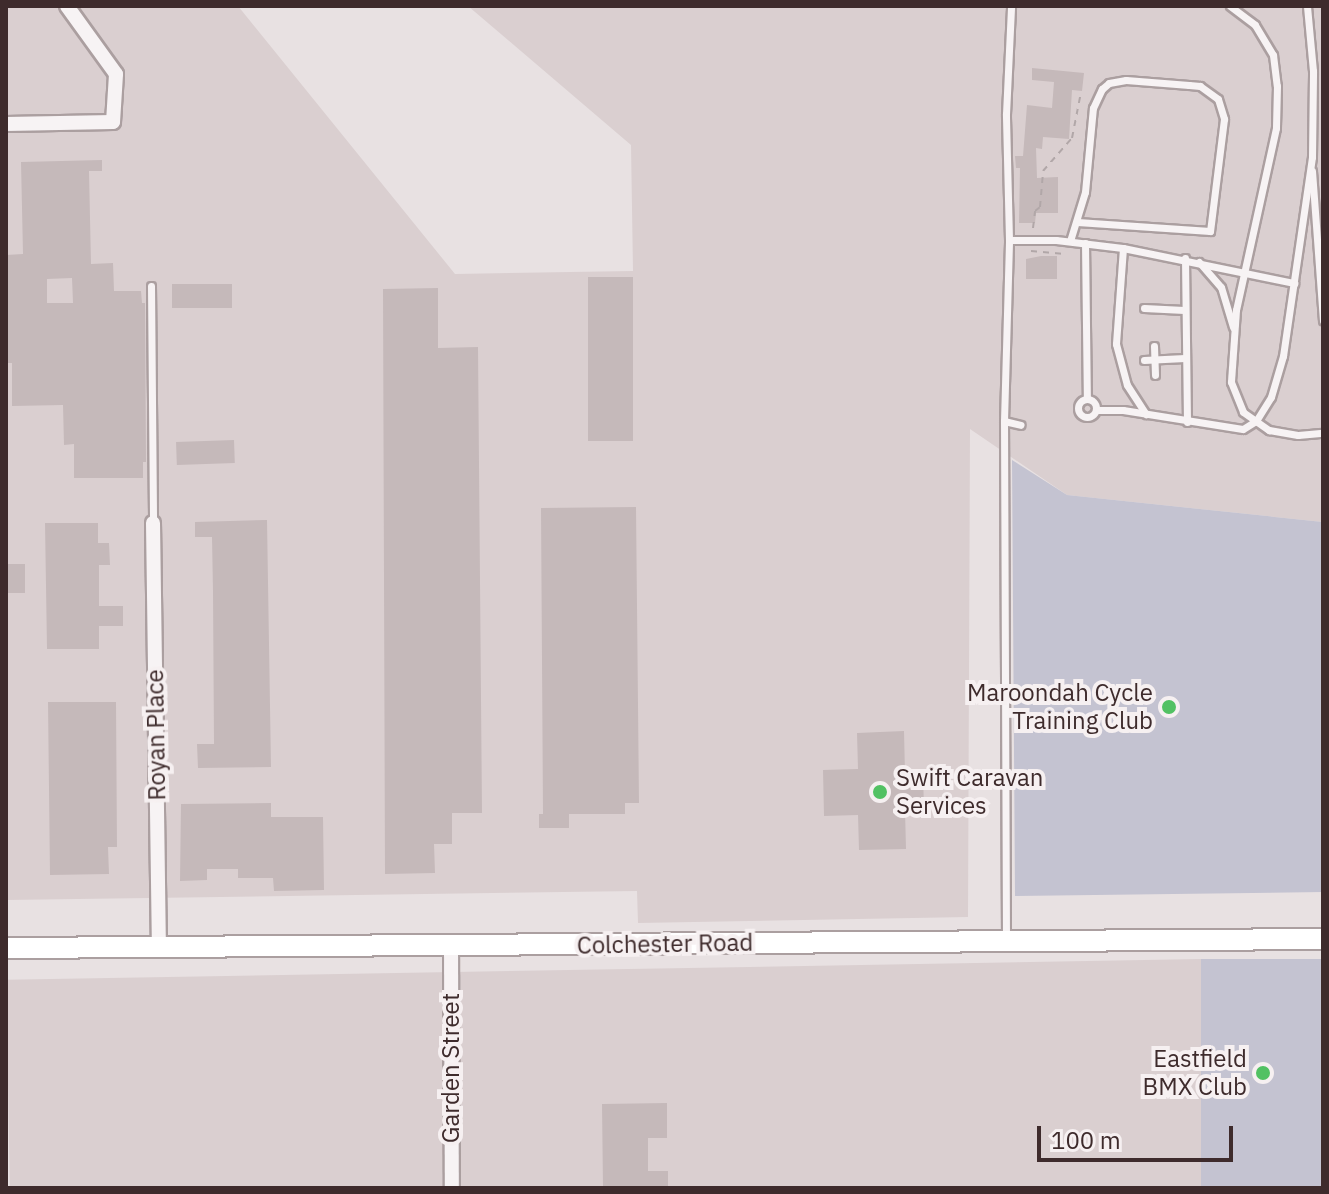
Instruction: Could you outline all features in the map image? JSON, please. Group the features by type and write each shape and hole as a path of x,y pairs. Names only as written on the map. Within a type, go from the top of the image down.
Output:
{"main road":[{"name":"Colchester Road","path":"6,948 1323,939"}],"street":[{"path":"6,124 113,122 116,74 67,6"},
{"name":"Royan Place","path":"153,523 159,947"},
{"name":"Garden Street","path":"451,947 452,1188"}],"lane":[{"path":"1006,940 1004,421 1009,240 1006,114 1011,6"},
{"path":"1230,6 1255,25 1273,55 1277,86 1272,147 1243,270 1234,329 1231,382 1243,412 1277,433 1323,433"},
{"path":"1307,6 1313,71 1312,157 1323,321"},
{"path":"1070,241 1085,192 1093,108 1102,89 1109,83 1126,80 1189,85 1200,86 1218,99 1224,119 1210,231 1077,222"},
{"path":"1097,410 1146,414 1236,429 1248,428 1256,421 1271,397 1283,356 1312,157"},
{"path":"1009,240 1070,241 1123,248 1197,260 1294,283"},
{"path":"1085,243 1087,399 1078,407 1080,415 1092,417 1097,410"},
{"path":"1123,248 1116,344 1127,385 1146,414"},
{"path":"1185,258 1187,422"},
{"path":"1197,260 1221,287 1234,329"},
{"path":"151,286 153,523"},
{"path":"1144,308 1184,310"},
{"path":"1154,346 1155,375"},
{"path":"1144,360 1185,358"},
{"path":"1087,399 1094,402 1097,410"},
{"path":"1004,421 1021,425"}],"path":[{"path":"1033,228 1035,211 1040,207 1043,171 1072,138 1081,92"},
{"path":"1024,248 1065,254"}],"shaded area":[{"path":"6,6 238,6 455,274 633,271 631,145 468,6 1323,6 1323,522 1067,495 970,429 968,917 638,923 637,891 6,900"},
{"name":"Maroondah Cycle Training Club","path":"1012,460 1067,495 1323,522 1323,892 1015,896"},
{"path":"1201,959 1205,1188 10,1188 6,980"},
{"name":"Eastfield BMX Club","path":"1201,959 1323,959 1323,1188 1201,1188"}],"building":[{"path":"1032,68 1084,73 1082,91 1072,90 1069,139 1043,137 1042,149 1036,148 1037,178 1058,177 1058,213 1036,213 1035,223 1019,223 1020,168 1016,168 1015,156 1023,156 1027,105 1052,108 1054,82 1032,80"},
{"path":"102,160 102,171 89,171 91,264 113,263 114,291 141,291 142,303 145,303 146,462 143,462 143,478 74,478 74,444 64,445 63,405 12,406 12,363 6,363 6,255 23,254 21,162","holes":["72,278 73,303 47,303 47,279"]},
{"path":"1057,256 1057,279 1026,279 1026,259"},
{"path":"588,277 633,277 633,441 588,441"},
{"path":"172,284 232,284 232,308 172,308"},
{"path":"438,288 438,348 478,347 482,813 452,813 452,844 434,844 435,873 385,874 383,289"},
{"path":"234,440 235,463 177,465 176,442"},
{"path":"636,507 639,803 625,803 625,814 569,814 569,828 539,828 539,814 543,814 541,508"},
{"path":"267,520 271,767 198,768 197,744 214,744 213,592 212,537 195,537 195,522"},
{"path":"45,523 98,523 98,543 109,543 110,565 99,565 99,606 123,606 123,626 99,626 99,649 47,649"},
{"path":"6,564 25,564 25,593 6,593"},
{"path":"48,702 116,702 117,847 108,847 109,874 50,875"},
{"path":"904,731 905,774 923,773 924,810 905,810 906,849 859,850 858,815 824,816 823,770 858,769 857,733"},
{"path":"271,803 271,817 323,817 324,890 274,891 273,878 238,878 238,869 207,869 207,880 180,881 181,804"},
{"path":"667,1103 667,1138 648,1138 648,1171 668,1171 668,1188 603,1188 602,1104"}],"place":[{"name":"Maroondah Cycle Training Club","path":"1169,707"},
{"name":"Swift Caravan Services","path":"880,792"},
{"name":"Eastfield BMX Club","path":"1263,1073"}]}
